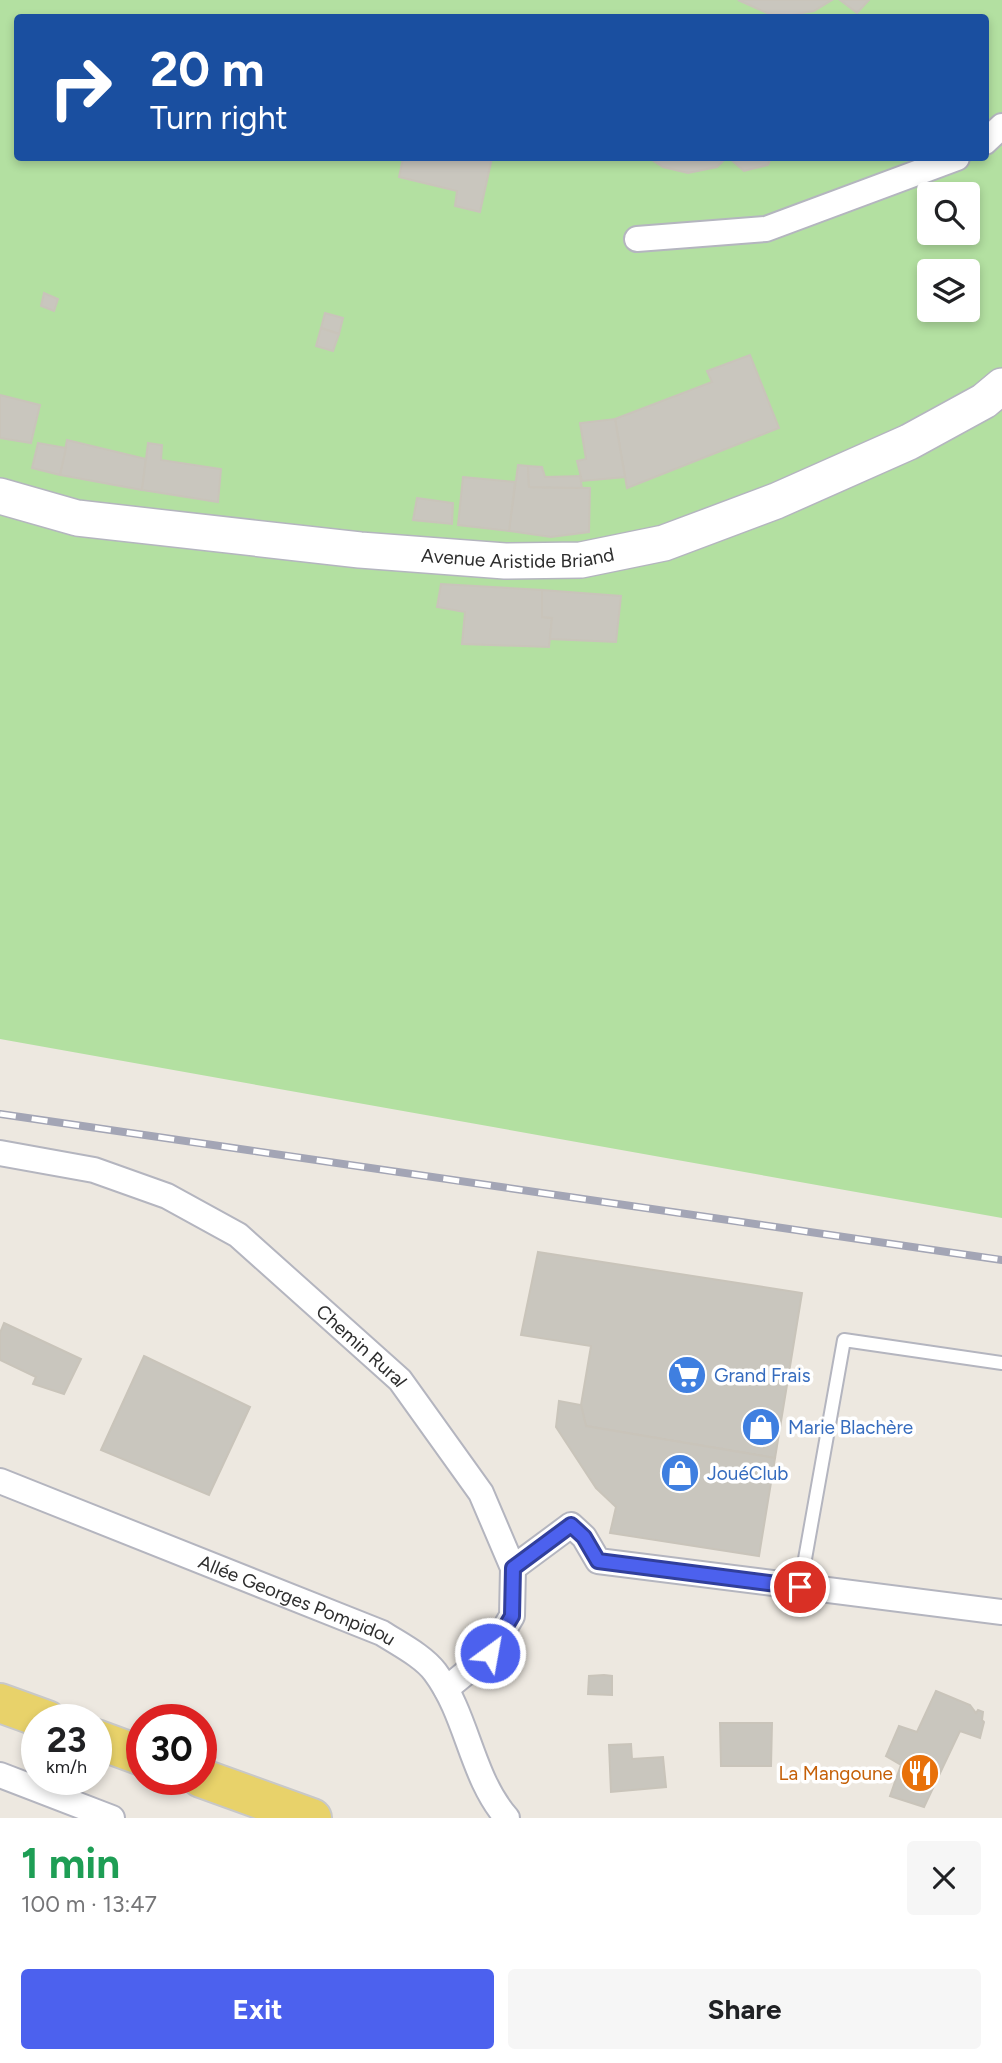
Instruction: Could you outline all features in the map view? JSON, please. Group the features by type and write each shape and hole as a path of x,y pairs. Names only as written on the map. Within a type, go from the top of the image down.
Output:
{"main road":[{"name":"Avenue Aristide Briand","path":"0,496 77,518 346,548 453,559 544,563 581,560 664,543 776,501 909,442 984,401 1002,386"},
{"path":"0,1703 21,1711"},
{"path":"217,1784 312,1818"}],"street":[{"path":"989,138 1002,126"},
{"path":"637,239 766,229 949,161"},
{"name":"Chemin Rural","path":"0,1153 93,1170 167,1196 238,1236 400,1380 481,1493 513,1568 512,1616 490,1653 446,1689"},
{"name":"Allée Georges Pompidou","path":"0,1481 382,1633 433,1669 446,1689 492,1801 507,1818"},
{"path":"513,1568 571,1525 584,1537 598,1561 1002,1612"},
{"path":"0,1775 112,1818"}],"lane":[{"path":"800,1587 844,1340 1002,1363"}],"green space":[{"path":"0,0 1002,0 1002,1218 0,1039"}],"building":[{"path":"738,0 832,0 814,11 796,14 767,13"},
{"path":"840,0 869,0 857,13"},
{"path":"402,161 491,161 480,212 455,206 457,191 399,177"},
{"path":"654,161 723,161 717,167 688,173 663,167"},
{"path":"732,161 770,161 768,165 744,171"},
{"path":"44,293 58,299 54,311 41,306"},
{"path":"325,313 343,318 339,334 321,328"},
{"path":"321,328 339,334 333,351 316,346"},
{"path":"750,355 779,428 627,488 615,419 712,382 707,371"},
{"path":"0,395 40,405 31,443 0,438"},
{"path":"615,419 625,477 582,481 577,461 586,459 580,423"},
{"path":"67,440 146,459 142,490 60,475"},
{"path":"38,443 66,448 60,475 32,468"},
{"path":"148,443 162,445 161,460 221,469 218,502 142,490"},
{"path":"518,465 528,466 529,487 590,488 589,532 551,537 509,531"},
{"path":"528,466 542,467 545,477 580,476 582,488 529,487"},
{"path":"463,477 515,482 509,531 458,525"},
{"path":"417,498 453,503 452,524 413,520"},
{"path":"441,584 542,590 542,617 552,618 549,647 462,644 465,612 437,607"},
{"path":"542,590 621,596 616,642 550,639 552,618 542,617"},
{"name":"Grand Frais","path":"538,1252 802,1293 775,1458 586,1426 581,1405 591,1346 521,1335"},
{"path":"4,1323 81,1359 64,1394 33,1384 36,1377 0,1360 0,1333"},
{"path":"144,1356 250,1407 209,1495 101,1450"},
{"name":"JouéClub","path":"559,1401 581,1405 586,1426 775,1458 759,1556 610,1533 616,1507 596,1488 556,1427"},
{"path":"589,1676 612,1676 612,1695 588,1694"},
{"path":"936,1691 970,1705 976,1713 978,1710 983,1712 984,1722 980,1738 960,1731 924,1807 890,1796 901,1765 886,1756 899,1726 917,1732"},
{"path":"720,1723 772,1723 771,1766 721,1766"},
{"path":"631,1744 632,1759 663,1757 666,1787 611,1792 609,1745"}],"railway":[{"path":"0,1114 1002,1260"}],"place":[{"name":"Grand Frais","path":"687,1375"},
{"name":"Marie Blachère","path":"761,1427"},
{"name":"JouéClub","path":"680,1473"},
{"name":"La Mangoune","path":"920,1773"}],"route":[{"path":"490,1653 512,1616 513,1568 571,1525 584,1537 598,1561 800,1587"}]}
